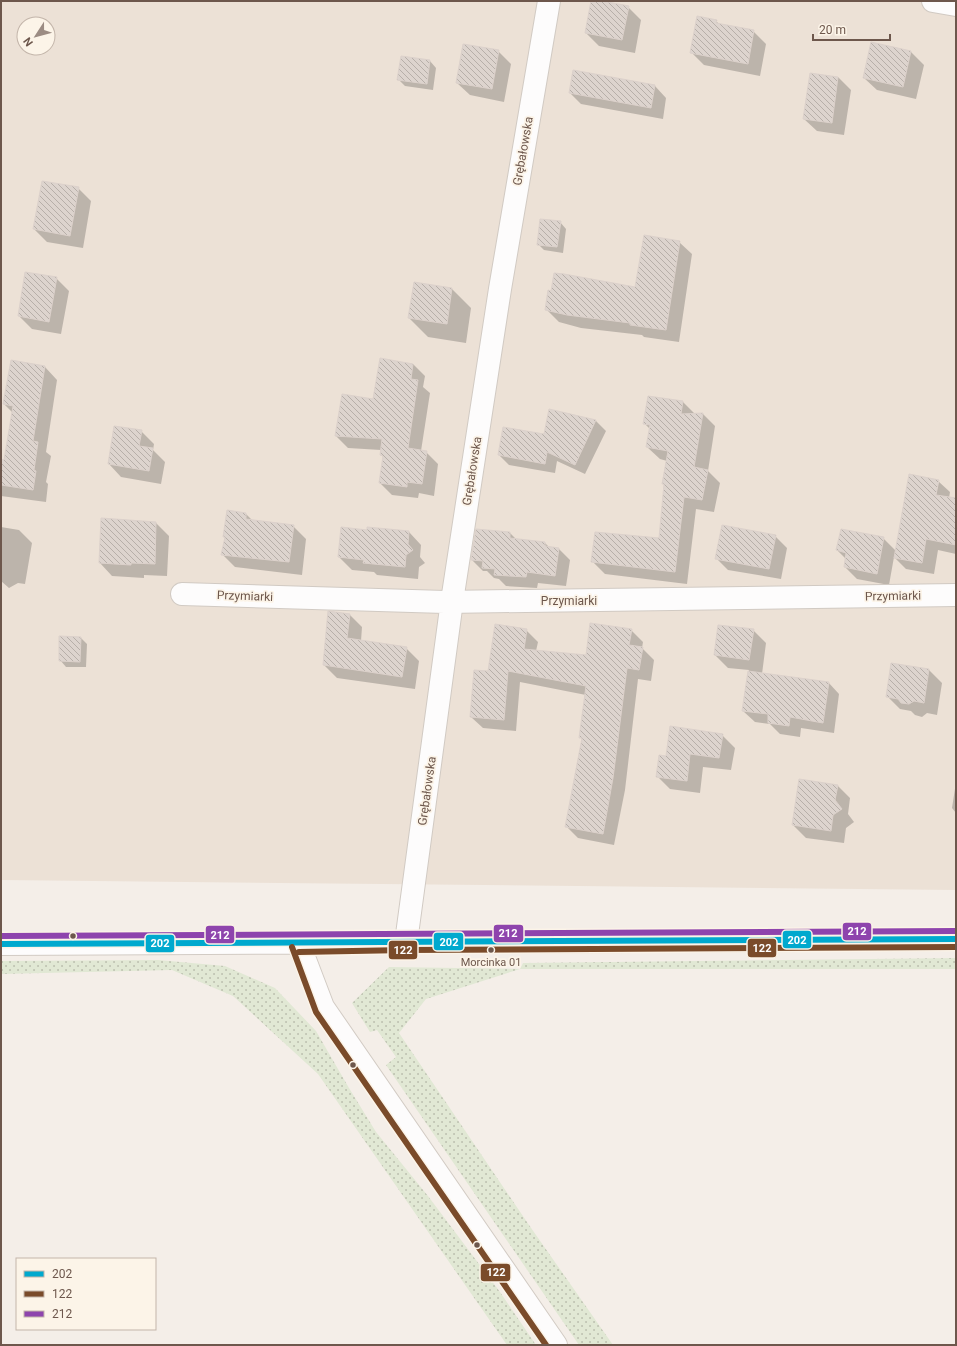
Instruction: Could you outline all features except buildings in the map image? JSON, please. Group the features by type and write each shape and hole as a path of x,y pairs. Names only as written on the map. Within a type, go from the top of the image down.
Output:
{"street":[{"name":"Grębałowska","path":"406,942 452,601 500,289 549,1"},
{"path":"933,1 956,5"},
{"name":"Przymiarki","path":"182,594 452,601 956,595"},
{"path":"1,944 299,944 956,939"},
{"path":"299,944 323,1006 556,1345"}],"shaded area":[{"path":"1,1 956,1 956,890 1,880"}],"green space":[{"path":"956,958 956,969 520,969 523,963"},
{"path":"158,960 225,966 275,988 316,1031 376,1132 428,1196 500,1292 536,1345 507,1345 318,1074 233,996 172,970 1,974 1,961"},
{"path":"389,967 520,969 426,999 399,1033 529,1225 613,1345 579,1345 386,1065 396,1057 377,1030 370,1032 352,1003"}],"transit line":[{"name":"212","path":"1,936 956,931"},
{"name":"202","path":"1,944 956,939"},
{"name":"122","path":"292,947 316,1012 546,1345"},
{"name":"122","path":"299,952 956,947"}],"place":[{"name":"Morcinka 01","path":"491,950"}]}
